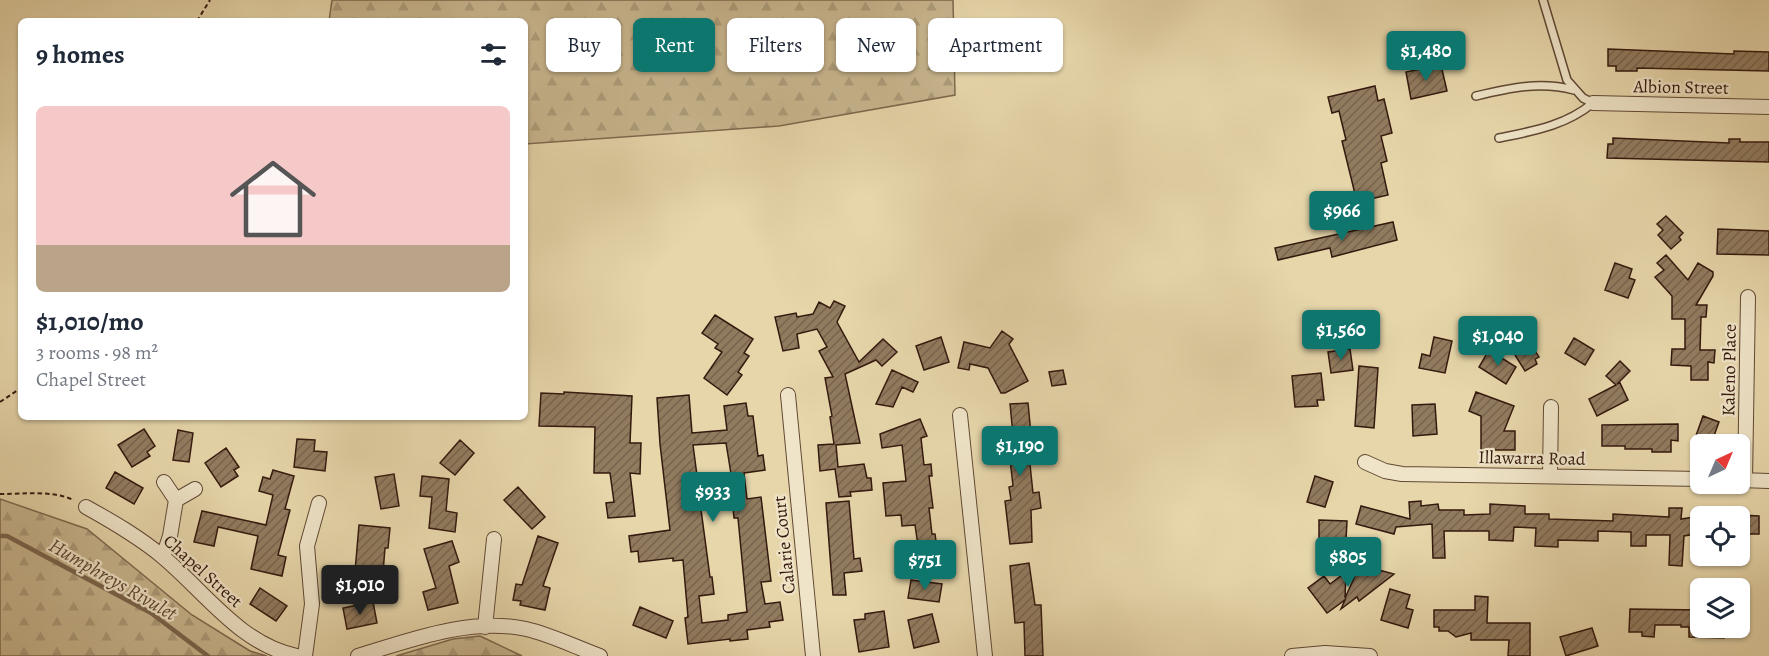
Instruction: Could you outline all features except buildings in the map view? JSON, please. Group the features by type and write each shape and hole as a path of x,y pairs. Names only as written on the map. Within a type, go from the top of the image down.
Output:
{"street":[{"name":"Albion Street","path":"1593,103 1769,107"},
{"name":"Kaleno Place","path":"1744,434 1748,297"},
{"name":"Calarie Court","path":"788,395 813,656"},
{"path":"1550,476 1551,406"},
{"path":"960,415 985,656"},
{"name":"Illawarra Road","path":"1365,462 1385,471 1402,474 1690,479"},
{"path":"1750,480 1769,481"},
{"path":"163,557 170,536 176,500 164,482"},
{"path":"176,500 195,489"},
{"path":"305,656 312,604 307,546 319,503"},
{"name":"Chapel Street","path":"86,507 141,540 163,557 255,640 297,656"},
{"path":"485,627 494,538"},
{"path":"358,656 441,632 485,627 523,628 562,639 600,656"},
{"path":"1292,656 1325,653 1371,656"}],"lane":[{"path":"1499,138 1553,126 1593,103 1583,98 1567,80 1543,0"},
{"path":"1476,96 1520,86 1543,85 1574,90"}],"path":[{"path":"199,18 210,0"},
{"path":"0,402 18,390"},
{"path":"0,494 66,497 86,507"}],"green space":[{"path":"332,0 953,0 953,18 928,18 928,72 955,72 955,95 779,126 528,144 528,18 329,18"},
{"path":"0,499 87,529 192,615 250,651 267,656 0,656"},
{"path":"480,636 522,656 396,656 453,639"}],"waterway":[{"name":"Humphreys Rivulet","path":"0,536 7,536 151,613 208,656"}]}
